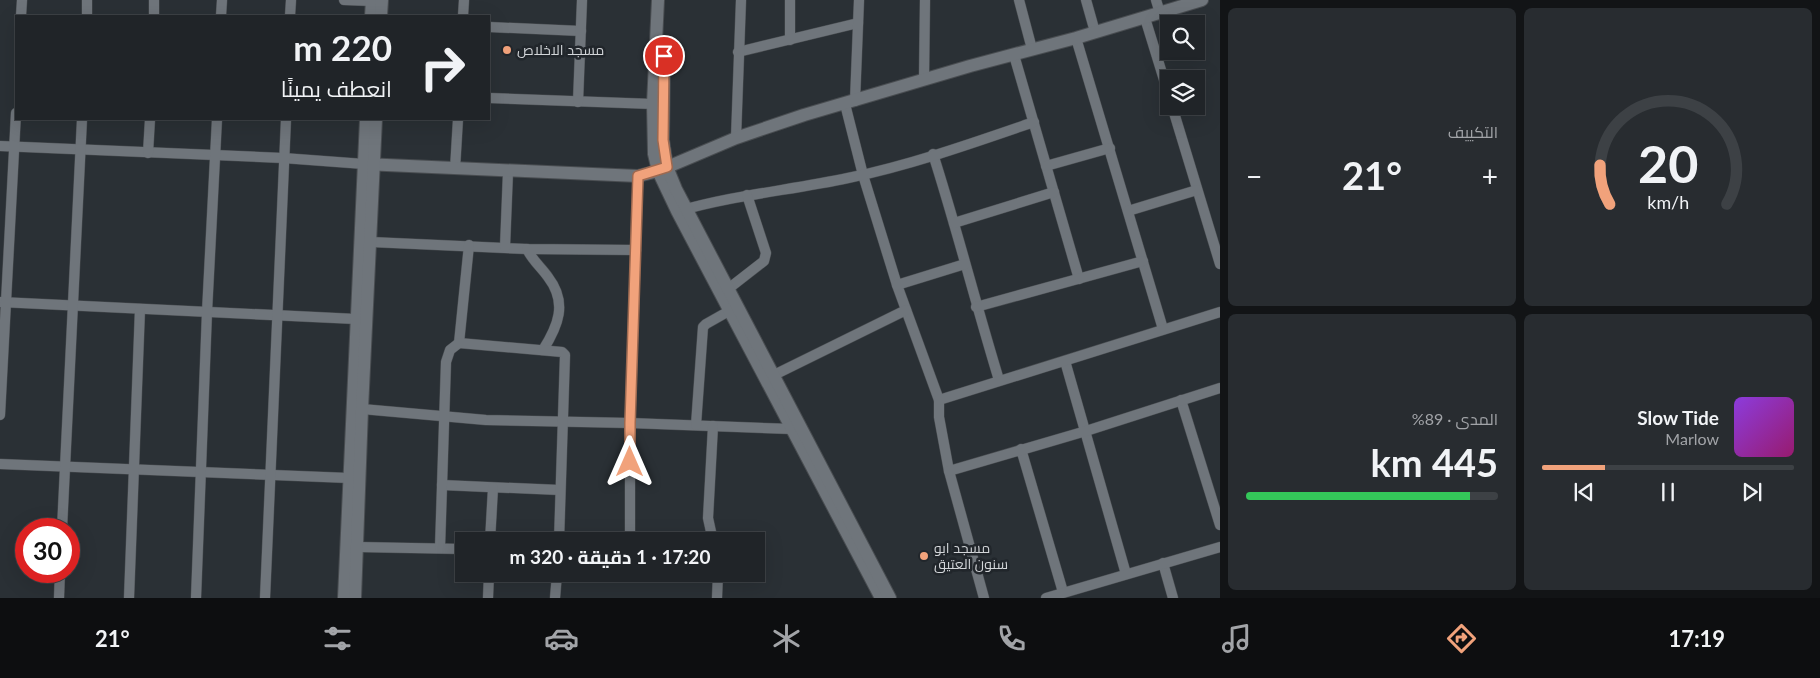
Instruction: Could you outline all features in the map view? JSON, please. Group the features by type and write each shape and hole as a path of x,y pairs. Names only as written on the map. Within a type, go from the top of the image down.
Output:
{"street":[{"path":"22,0 22,15"},
{"path":"87,0 87,15"},
{"path":"154,0 154,15"},
{"path":"221,15 222,0"},
{"path":"290,15 291,0"},
{"path":"344,0 375,0"},
{"path":"371,15 375,0"},
{"path":"375,0 381,15"},
{"path":"463,15 464,0"},
{"path":"578,102 582,0"},
{"path":"658,0 653,104 654,154 729,311 880,598"},
{"path":"662,169 665,0"},
{"path":"736,138 741,0"},
{"path":"790,0 790,40"},
{"path":"859,0 850,102 863,174 897,286 939,400 939,417 949,471 984,598"},
{"path":"924,80 925,0"},
{"path":"1019,0 1032,49"},
{"path":"1086,0 1095,32"},
{"path":"1156,0 1160,13"},
{"path":"0,146 284,158 508,172 638,176 662,169 736,138 850,102 1202,0"},
{"path":"1145,18 1161,70"},
{"path":"738,52 858,23"},
{"path":"490,27 581,30"},
{"path":"1076,38 1163,329"},
{"path":"1014,55 1079,279"},
{"path":"490,98 653,104"},
{"path":"1175,115 1220,264"},
{"path":"0,415 3,302 16,120"},
{"path":"62,518 82,120"},
{"path":"148,153 150,120"},
{"path":"196,598 207,312 217,120"},
{"path":"265,598 272,475 286,120"},
{"path":"355,598 371,242 366,120"},
{"path":"344,598 356,319 369,164 376,120"},
{"path":"455,169 458,120"},
{"path":"682,210 747,195 863,174 1034,122"},
{"path":"1046,166 1110,148"},
{"path":"933,154 966,264 976,307 1000,380"},
{"path":"505,247 508,172"},
{"path":"630,532 630,423 638,176"},
{"path":"1128,212 1197,190"},
{"path":"954,223 1054,192"},
{"path":"728,289 764,260 766,253 747,195"},
{"path":"682,210 728,289 890,598"},
{"path":"371,242 527,249 636,250"},
{"path":"459,343 469,245"},
{"path":"527,249 531,258 550,279 557,292 557,324 542,350"},
{"path":"976,307 1143,261"},
{"path":"897,286 966,264"},
{"path":"3,302 356,319"},
{"path":"129,598 140,308"},
{"path":"774,375 906,310"},
{"path":"696,425 703,327 729,311"},
{"path":"939,400 1220,312"},
{"path":"440,548 446,362 450,350 459,343 562,352 565,355 559,532"},
{"path":"1065,361 1126,574"},
{"path":"949,471 1220,388"},
{"path":"1181,400 1220,525"},
{"path":"362,409 486,420 792,429"},
{"path":"711,532 708,518 712,426"},
{"path":"1021,449 1064,592"},
{"path":"0,464 349,478"},
{"path":"442,485 560,490"},
{"path":"491,532 493,488"},
{"path":"358,546 455,549"},
{"path":"1046,598 1220,547"},
{"path":"1163,563 1173,598"},
{"path":"488,598 489,582"},
{"path":"555,598 556,582"},
{"path":"717,598 718,582"},
{"path":"59,598 60,583"}],"place":[{"name":"مسجد الاخلاص","path":"507,50"},
{"name":"مسجد ابو سنون العتيق","path":"924,556"}],"route":[{"path":"630,462 638,176 658,172 667,167 663,140 662,94 664,56"}]}
